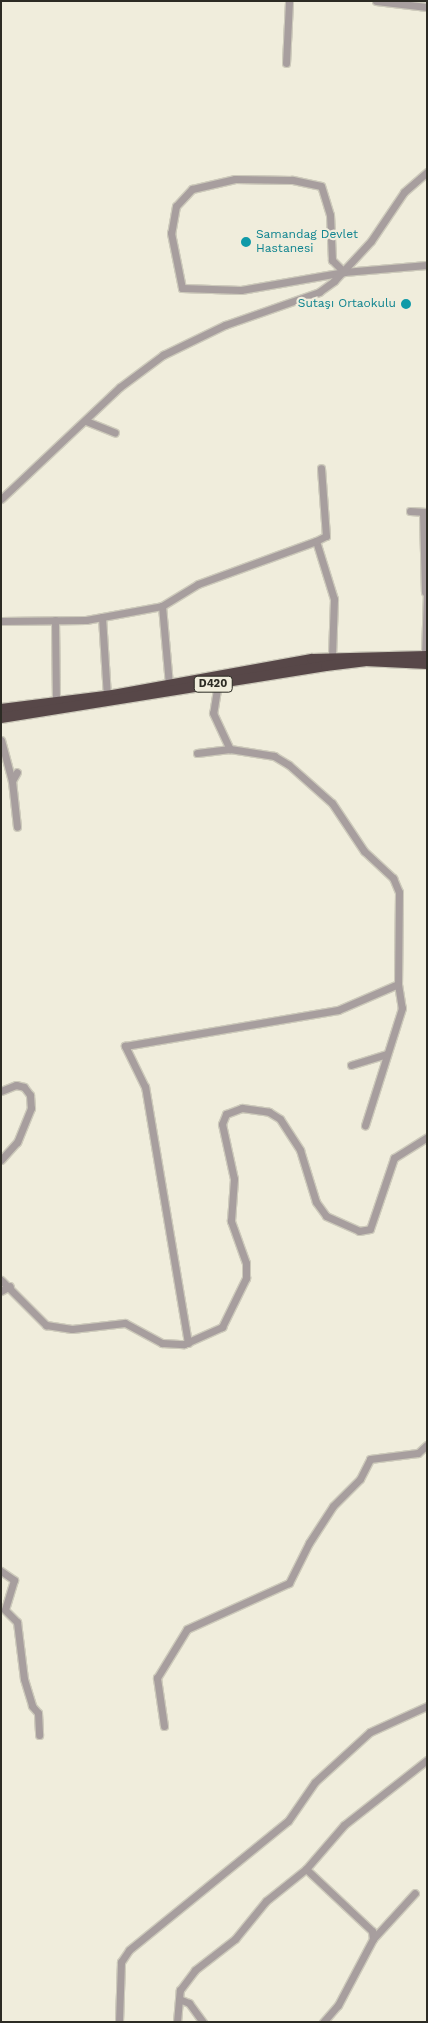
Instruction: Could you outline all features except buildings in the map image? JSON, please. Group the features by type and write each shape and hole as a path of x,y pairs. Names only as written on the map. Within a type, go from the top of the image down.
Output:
{"highway":[{"name":"D420","path":"1,709 107,696 332,657 426,658"},
{"name":"D420","path":"1,718 365,661 426,658"}],"street":[{"path":"286,63 289,1"},
{"path":"376,1 415,3 427,8"},
{"path":"1,499 120,387 163,355 225,325 319,292 344,272 371,241 404,192 427,172"},
{"path":"344,272 332,260 330,215 321,186 292,180 236,179 192,189 176,206 170,232 182,288 241,290 344,272 427,265"},
{"path":"86,421 115,434"},
{"path":"1,621 102,617 162,606 198,584 316,541 326,536 320,468"},
{"path":"410,511 425,512 426,658"},
{"path":"316,541 334,599 332,657"},
{"path":"162,606 170,685"},
{"path":"102,617 107,696"},
{"path":"55,620 56,702"},
{"path":"218,683 213,713 230,749"},
{"path":"1,740 12,781 17,826"},
{"path":"196,753 230,749 274,756 289,765 332,804 364,851 393,878 402,903 398,984 402,1008 386,1054 365,1126"},
{"path":"12,781 18,772"},
{"path":"188,1342 145,1087 125,1046 338,1010 398,984"},
{"path":"351,1066 386,1054"},
{"path":"1,1091 16,1085 24,1087 30,1095 31,1108 17,1142 1,1160"},
{"path":"1,1280 10,1286 46,1325 72,1329 125,1323 162,1342 188,1342 222,1327 246,1278 246,1263 230,1221 234,1179 222,1124 226,1114 242,1108 269,1112 280,1119 300,1150 316,1202 326,1216 360,1231 370,1229 394,1158 427,1137"},
{"path":"1,1291 10,1286"},
{"path":"164,1726 156,1678 187,1629 289,1583 309,1543 333,1506 360,1479 370,1460 409,1455 427,1444"},
{"path":"1,1571 14,1580 5,1610 17,1622 24,1679 32,1706 38,1713 39,1735"},
{"path":"119,2022 121,1962 129,1950 288,1821 315,1782 370,1732 427,1706"},
{"path":"177,2022 180,1990 195,1970 235,1939 266,1901 306,1869 344,1825 427,1760"},
{"path":"306,1869 372,1931 373,1939"},
{"path":"323,2022 338,2005 373,1939 415,1893"},
{"path":"179,2000 189,2004 203,2022"}],"place":[{"name":"Samandag Devlet Hastanesi","path":"246,242"},
{"name":"Sutaşı Ortaokulu","path":"406,304"}]}
